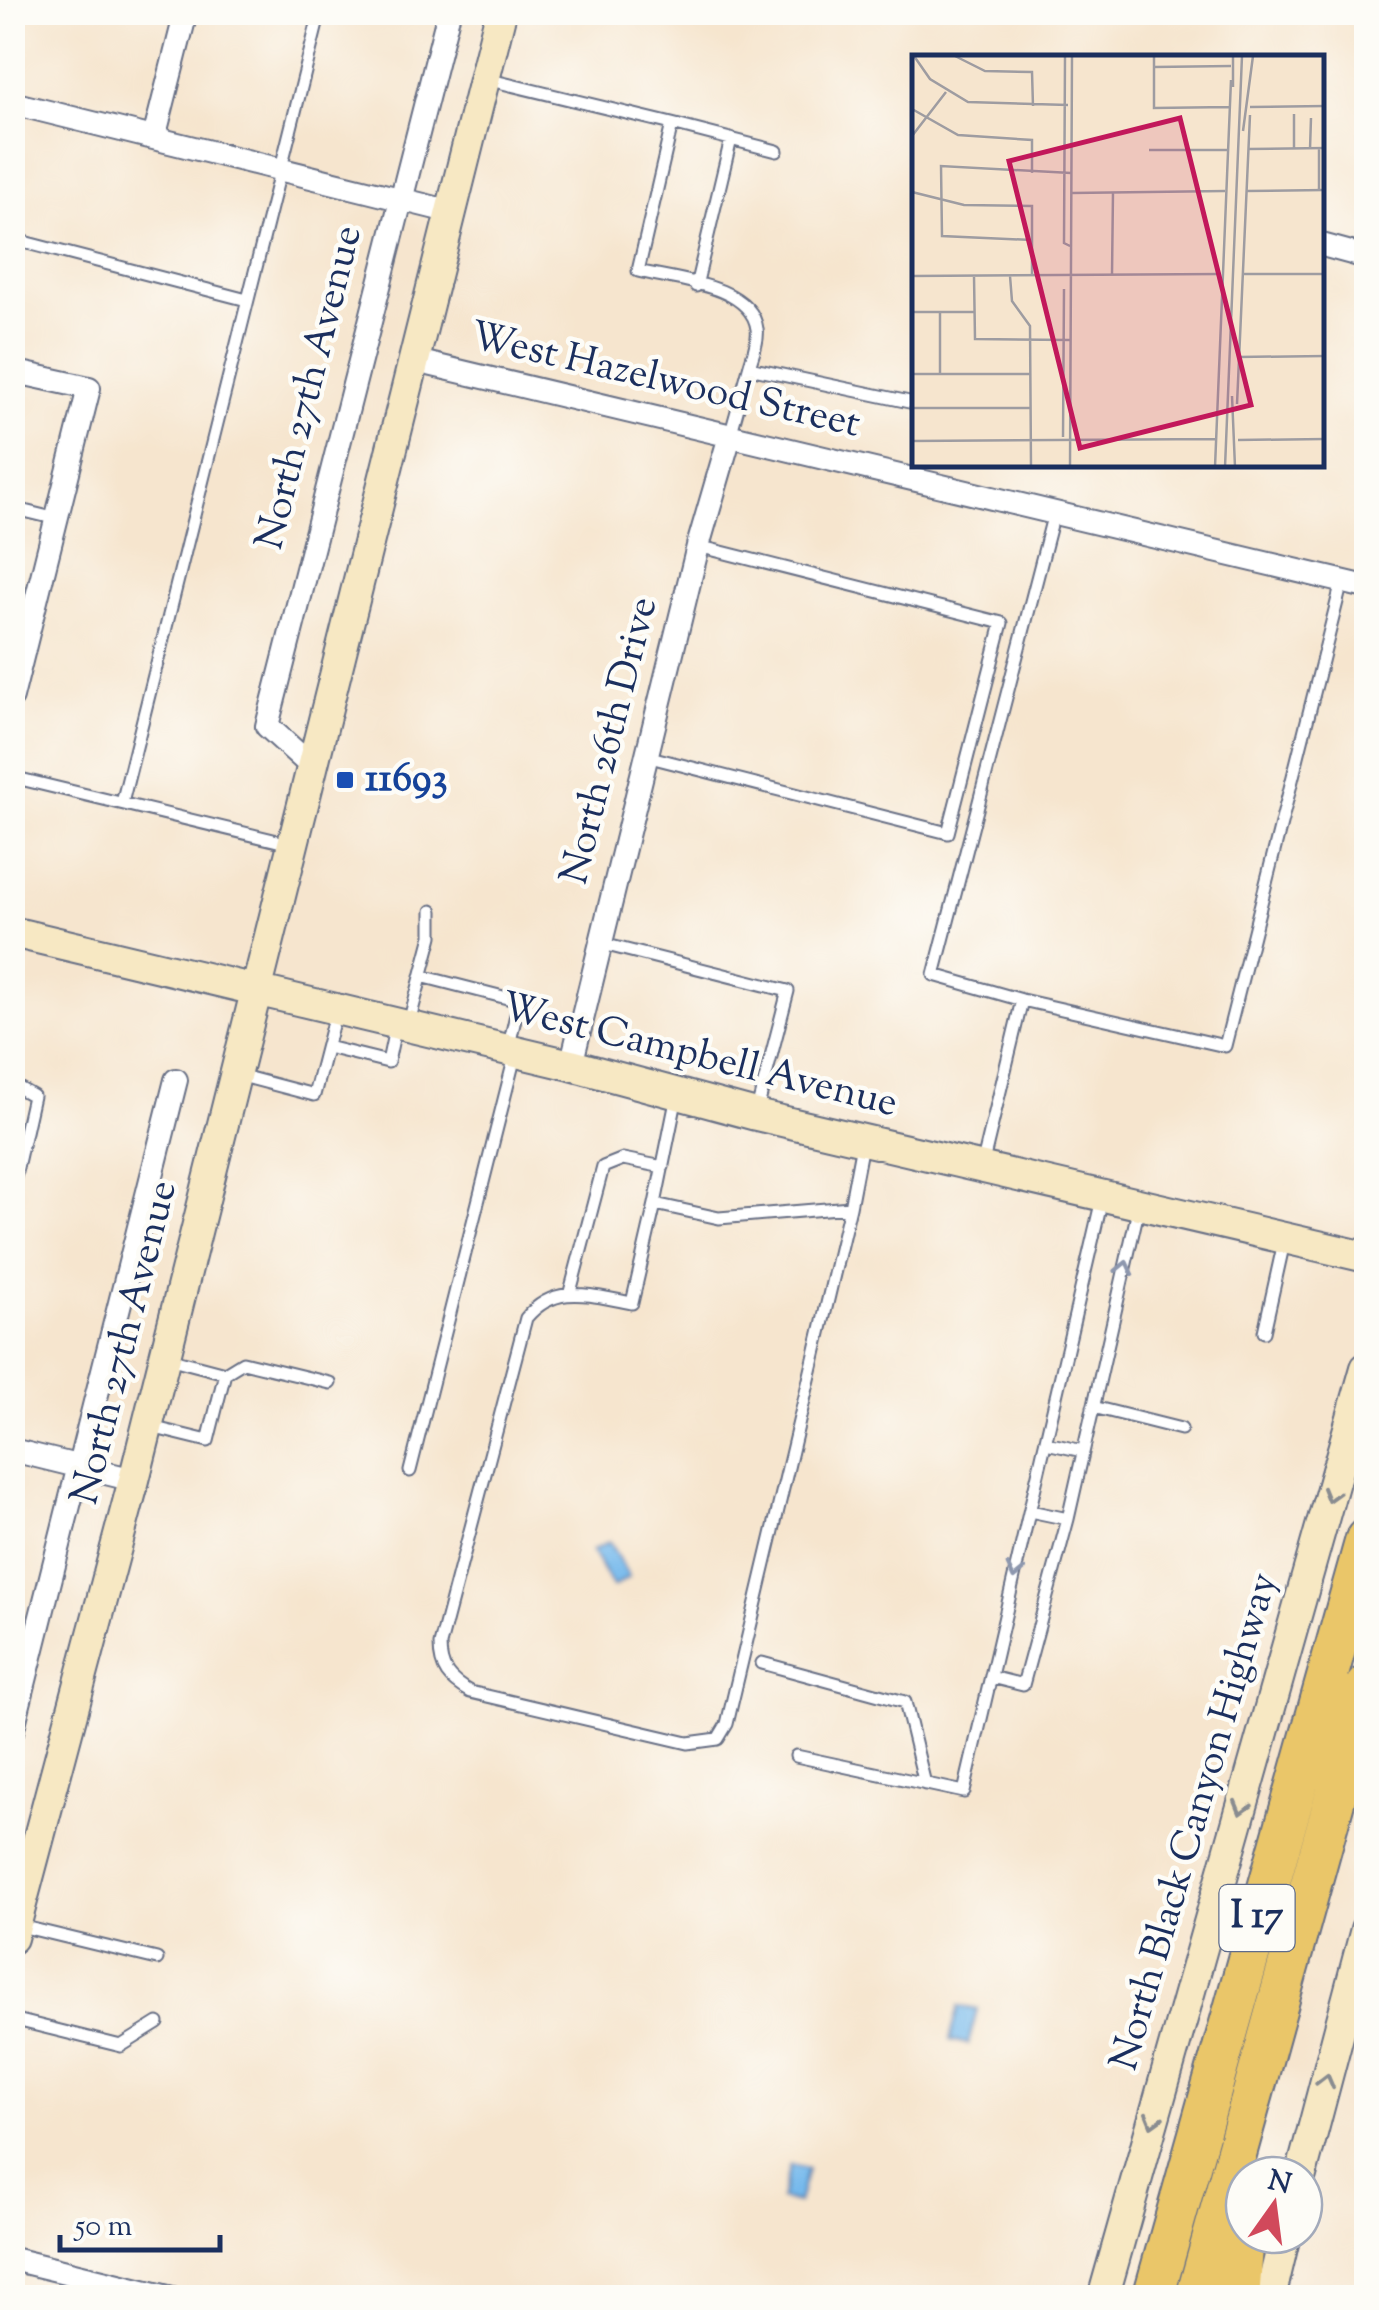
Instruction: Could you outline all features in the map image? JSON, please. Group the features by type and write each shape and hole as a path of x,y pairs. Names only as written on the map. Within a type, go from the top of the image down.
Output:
{"highway":[{"name":"I 17","path":"1153,2298 1366,1540"},
{"path":"1176,2298 1366,1620"},
{"path":"1196,2298 1366,1686"},
{"name":"I 17","path":"1258,2155 1366,1765"},
{"path":"1219,2298 1231,2255"},
{"path":"1238,2298 1242,2255"}],"main road":[{"name":"North 27th Avenue","path":"14,1932 134,1480 501,12"},
{"name":"West Campbell Avenue","path":"12,932 571,1064 756,1115 1366,1257"},
{"name":"North Black Canyon Highway","path":"1103,2298 1366,1368"},
{"path":"1305,2155 1366,1928"},
{"path":"1270,2298 1280,2255"}],"street":[{"name":"North 27th Avenue","path":"310,765 268,726 449,12"},
{"path":"154,138 184,13"},
{"path":"12,103 448,212"},
{"path":"1324,246 1366,256"},
{"name":"West Hazelwood Street","path":"412,360 1366,588"},
{"path":"12,370 89,388 57,519 20,640 12,697"},
{"name":"North 26th Drive","path":"571,1064 698,546 730,436"},
{"name":"North 27th Avenue","path":"12,1732 176,1080"},
{"path":"12,1450 134,1480"},
{"path":"12,2259 172,2298"}],"lane":[{"path":"122,803 320,12"},
{"path":"484,79 777,151"},
{"path":"672,124 638,270 728,294 750,308 758,332 730,436"},
{"path":"696,286 730,139"},
{"path":"12,239 248,300"},
{"path":"749,368 912,403"},
{"path":"12,508 57,519"},
{"path":"1054,513 934,975 1022,1000 1225,1046 1342,582"},
{"path":"646,756 948,833 1002,623 698,546"},
{"path":"12,777 290,844"},
{"path":"326,1047 388,1062 422,976 432,936 432,911"},
{"path":"600,944 788,991 756,1115"},
{"path":"410,1471 512,1051 519,1001 422,976"},
{"path":"982,1167 1022,1000"},
{"path":"234,1074 314,1095 336,1009"},
{"path":"12,1084 33,1096 12,1190"},
{"path":"678,1093 632,1303 570,1292 552,1294 538,1304 518,1338 440,1645 444,1672 470,1692 688,1742 718,1739 727,1724 764,1578 863,1140"},
{"path":"570,1292 602,1167 623,1158 663,1167"},
{"path":"796,1756 964,1792 1103,1196"},
{"path":"655,1204 719,1218 850,1207"},
{"path":"991,1678 1023,1685 1068,1519 1140,1204"},
{"path":"1264,1332 1285,1238"},
{"path":"164,1357 225,1372 243,1362 330,1383"},
{"path":"147,1426 208,1441 225,1372"},
{"path":"1094,1408 1181,1428"},
{"path":"1046,1444 1083,1451"},
{"path":"1030,1511 1068,1519"},
{"path":"762,1663 905,1702 926,1784"},
{"path":"14,1932 157,1959"},
{"path":"12,2019 122,2046 158,2022"}],"water":[{"path":"609,1542 629,1577 613,1587 592,1551"},
{"path":"959,2006 977,2010 968,2044 950,2040"},
{"path":"790,2165 807,2169 798,2203 781,2199"}],"place":[{"name":"11693","path":"345,780"}]}
